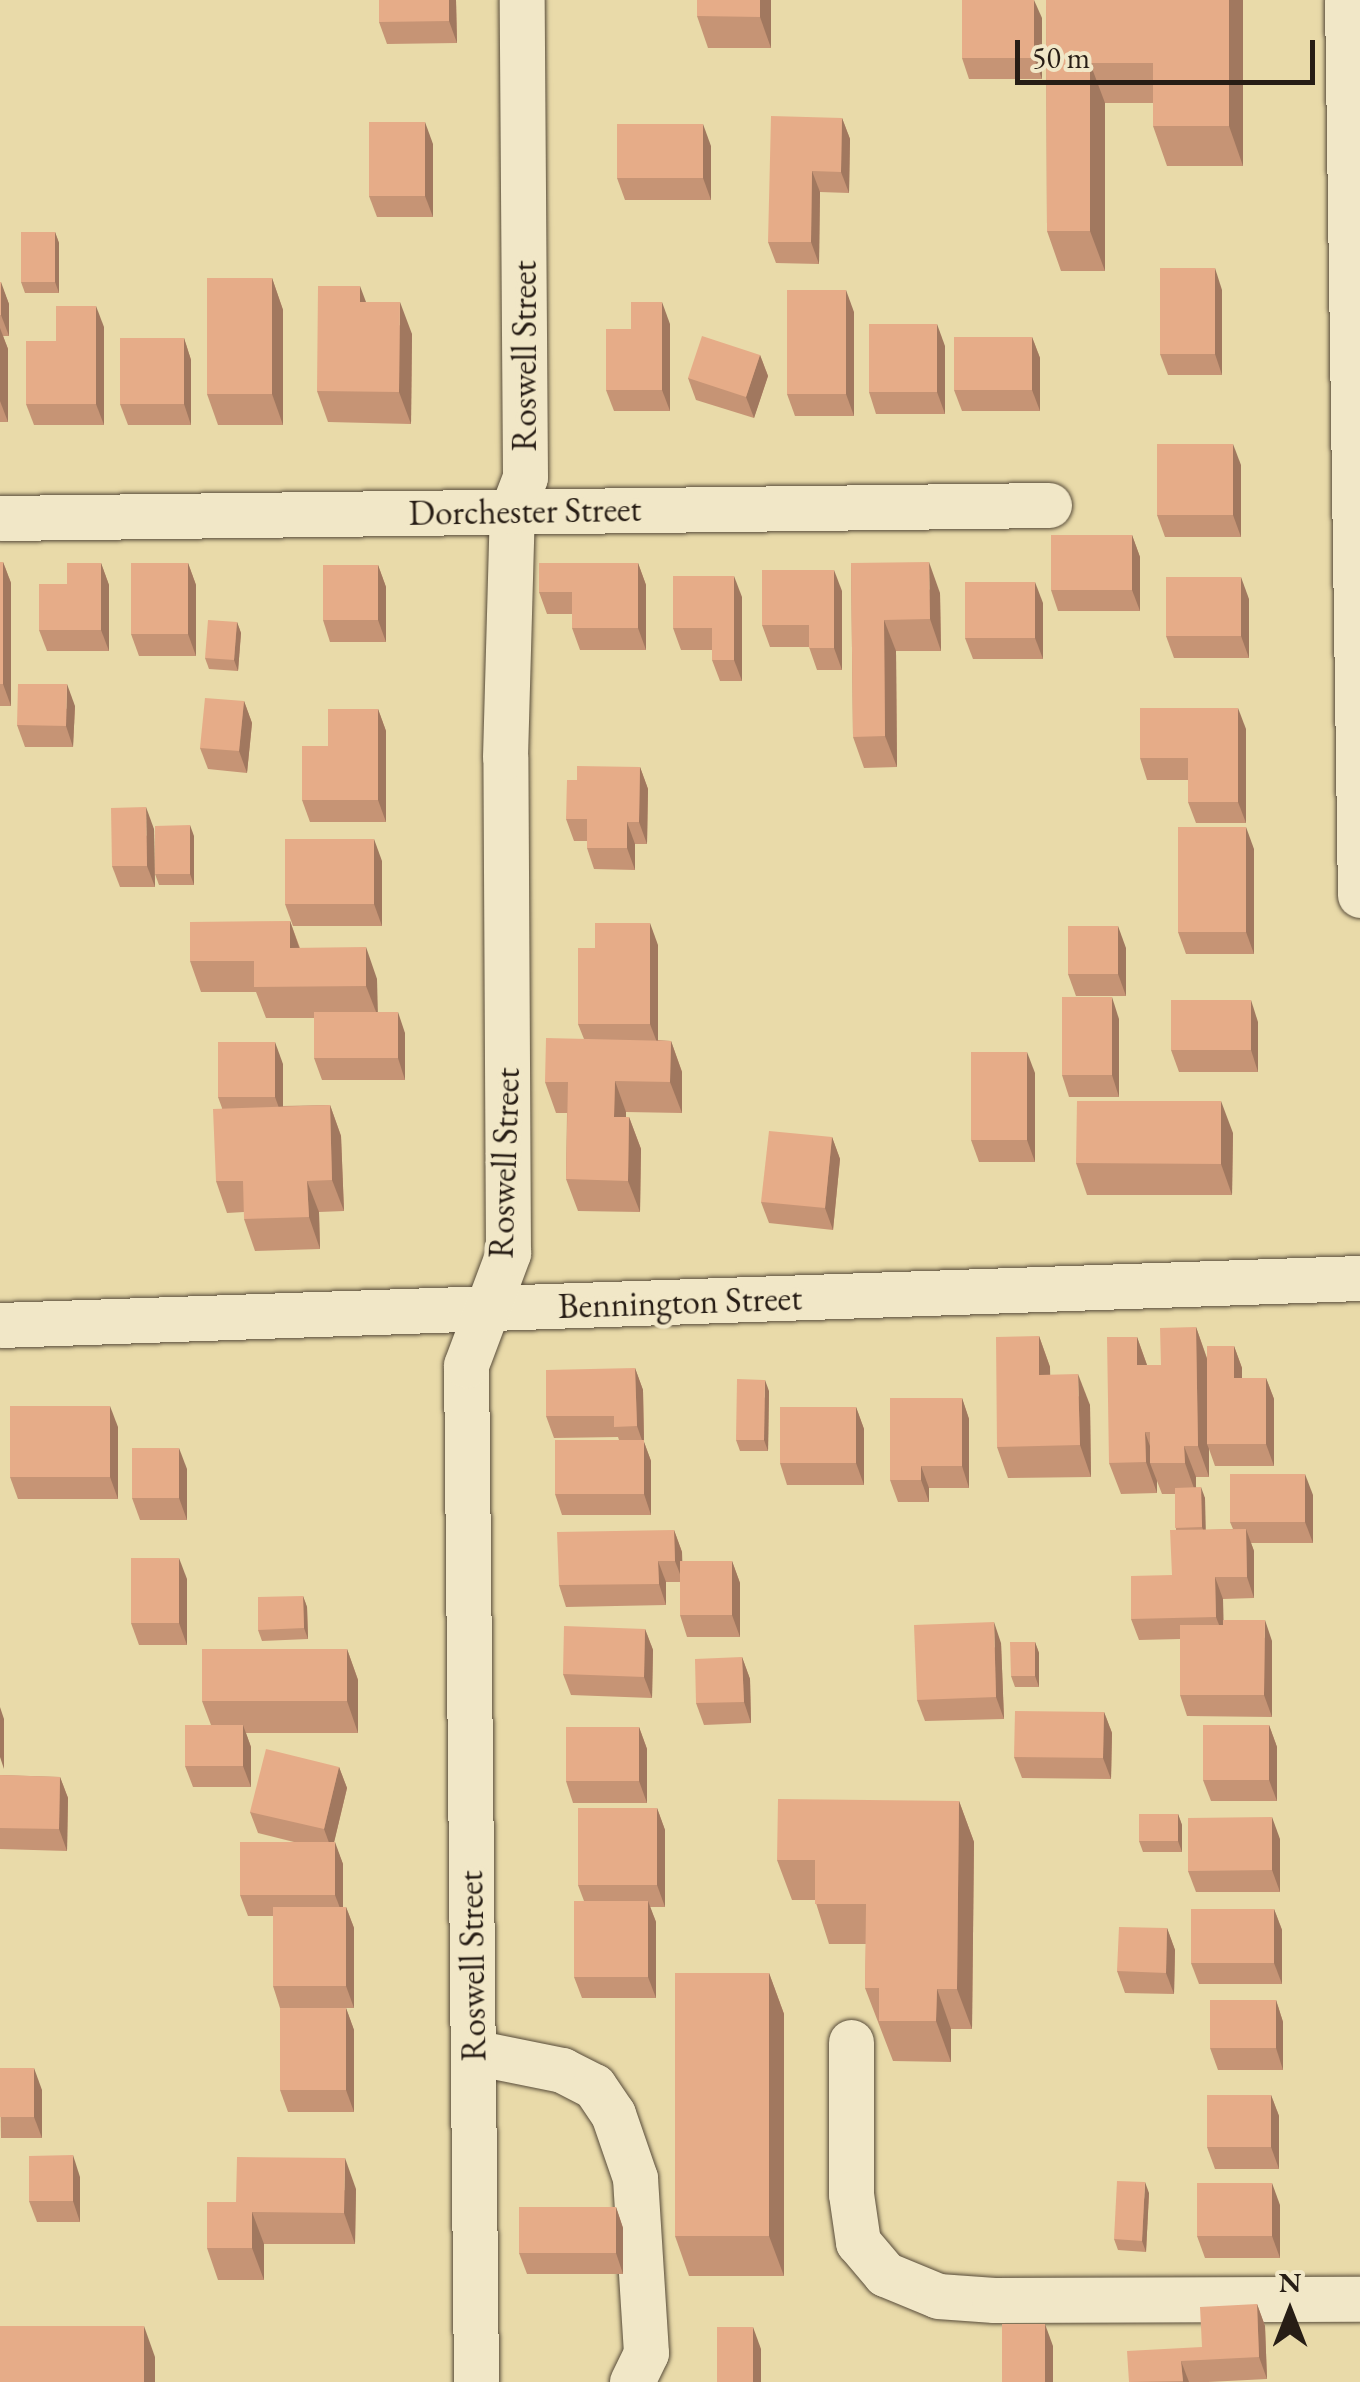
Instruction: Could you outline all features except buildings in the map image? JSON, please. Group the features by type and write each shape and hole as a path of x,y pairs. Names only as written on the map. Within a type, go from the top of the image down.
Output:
{"street":[{"name":"Roswell Street","path":"476,2382 466,1366 508,1253 506,757 512,510 524,477 522,0"},
{"path":"1347,0 1360,894"},
{"name":"Dorchester Street","path":"0,518 1049,505"},
{"name":"Bennington Street","path":"0,1325 1360,1278"},
{"path":"851,2042 851,2194 858,2242 884,2274 938,2296 994,2300 1360,2298"},
{"path":"473,2052 562,2070 594,2086 613,2114 634,2178 646,2353 632,2382"}]}
